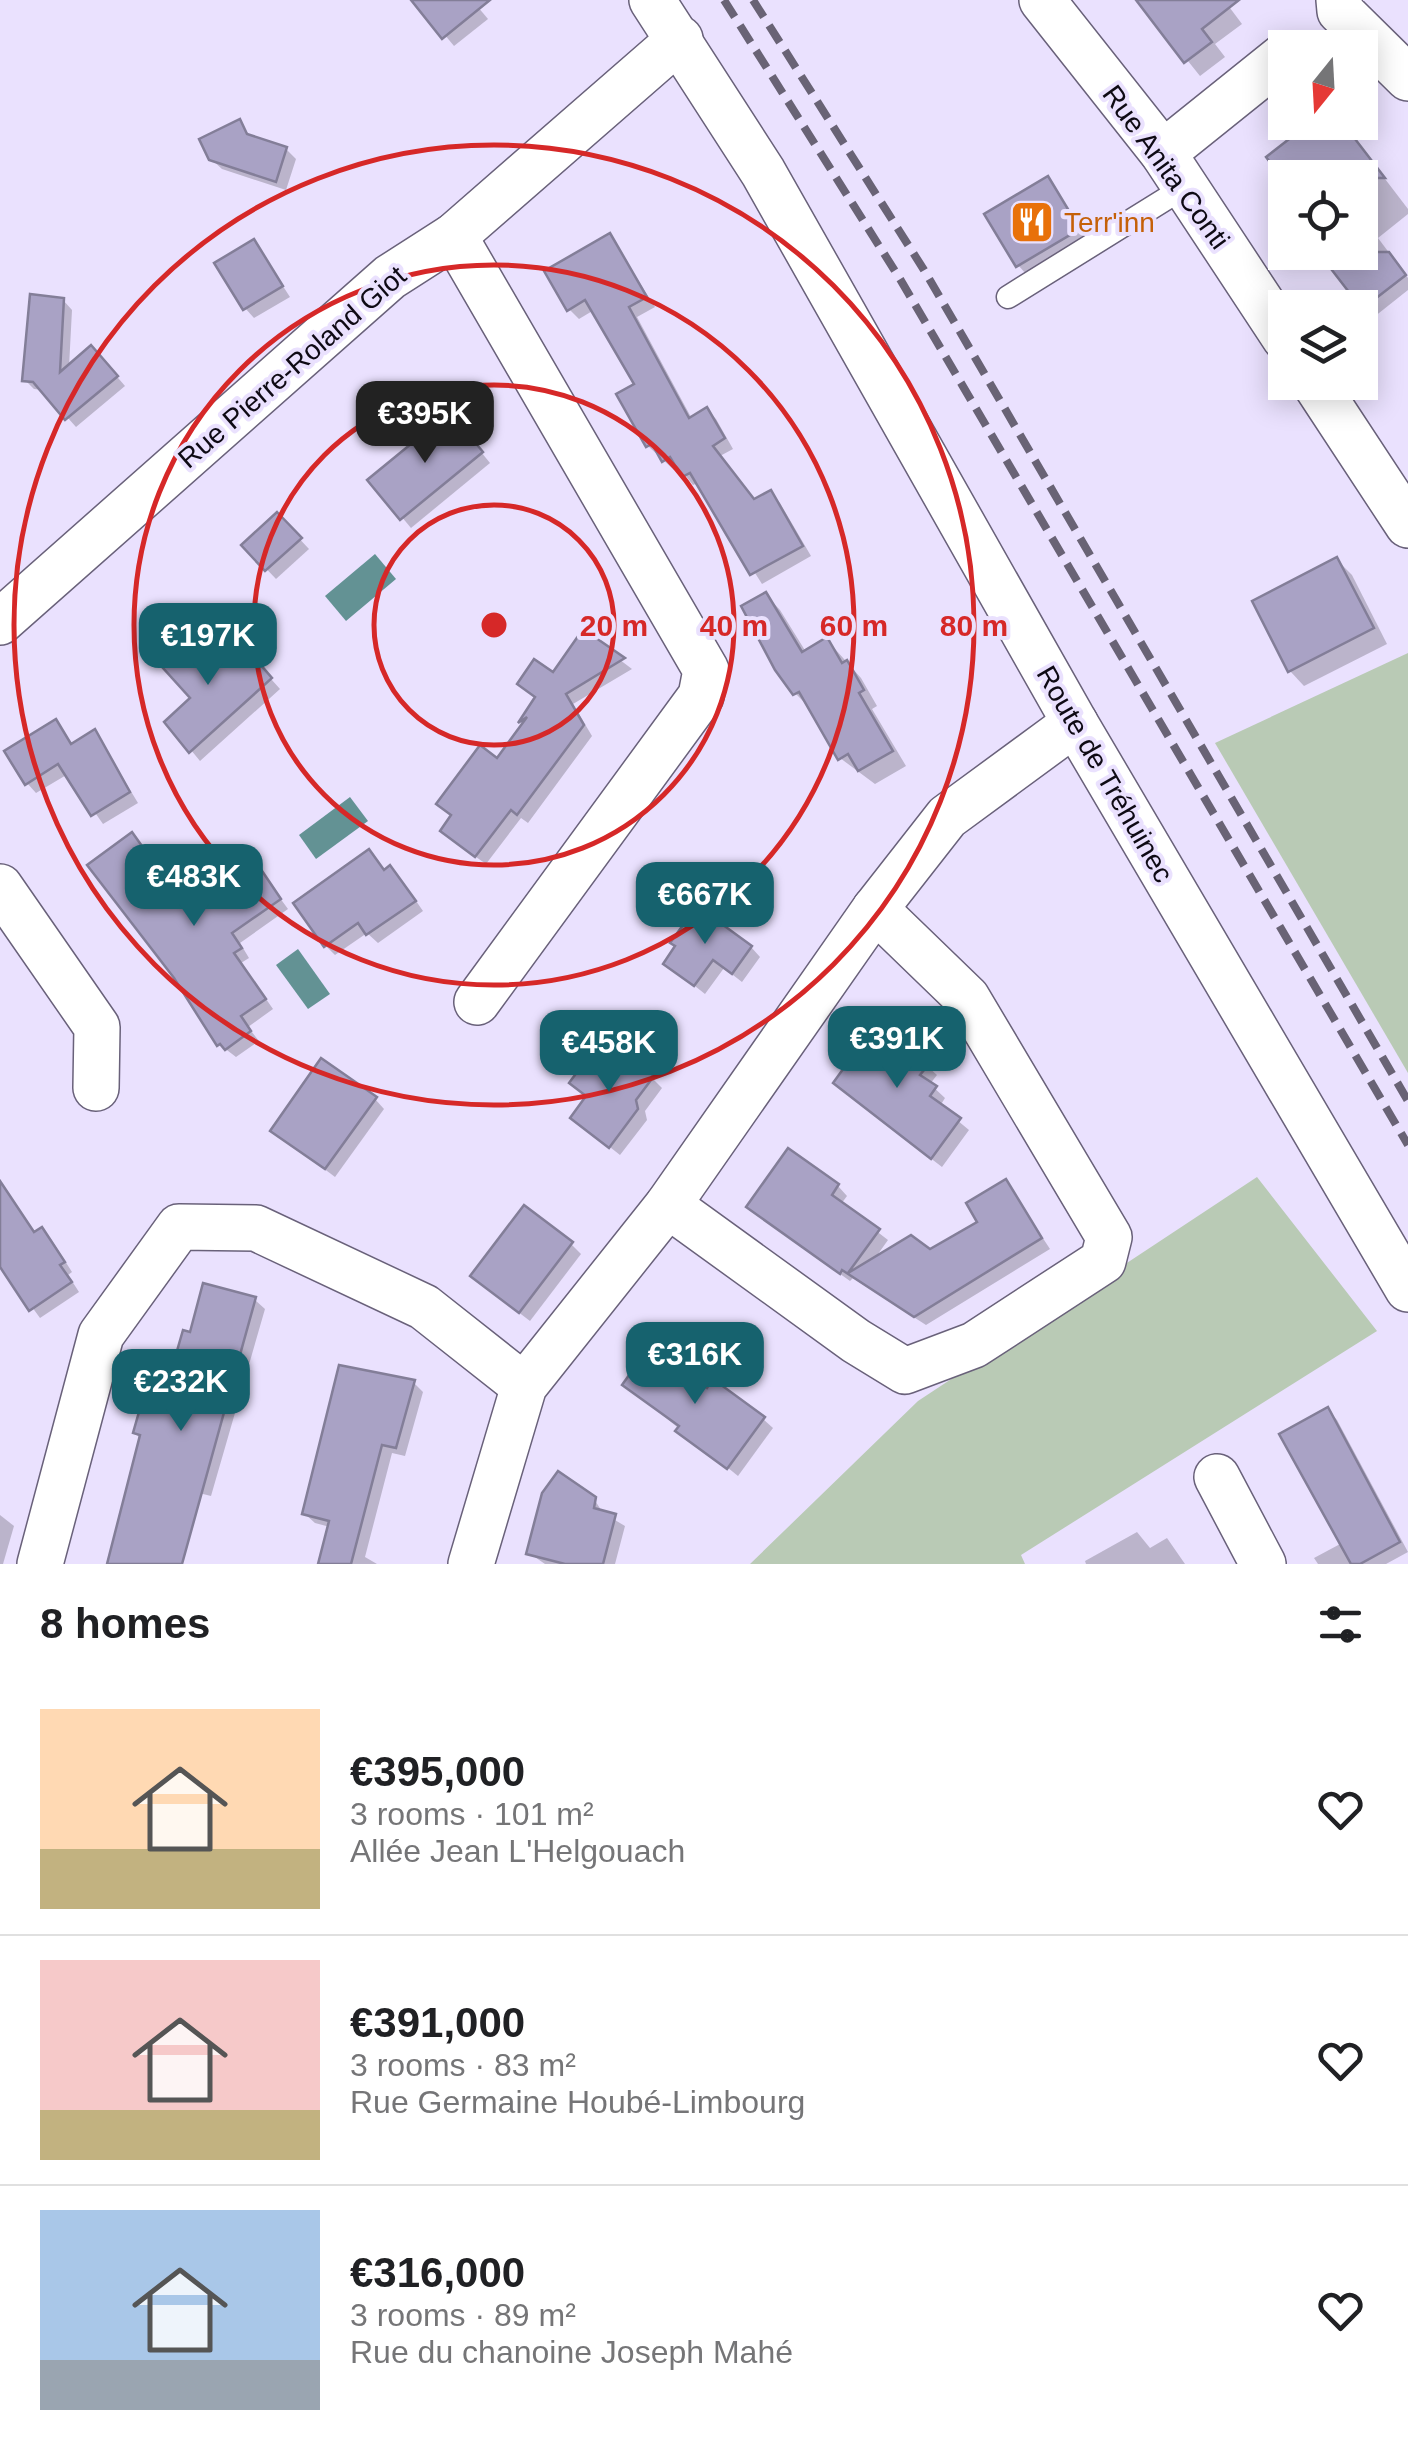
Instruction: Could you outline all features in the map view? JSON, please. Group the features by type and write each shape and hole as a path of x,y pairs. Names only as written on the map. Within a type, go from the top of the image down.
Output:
{"street":[{"name":"Route de Tréhuinec","path":"652,0 763,172 1075,723 1408,1289"},
{"name":"Rue Anita Conti","path":"1042,0 1174,170 1268,312"},
{"path":"1313,30 1339,5 1408,78"},
{"name":"Rue Pierre-Roland Giot","path":"0,622 390,277 454,236 680,39"},
{"path":"1174,170 1268,73"},
{"path":"454,236 706,670 701,696 477,1002"},
{"path":"1326,400 1408,525"},
{"path":"472,1564 524,1386 668,1205 874,910 947,817 1075,723"},
{"path":"0,887 96,1026 96,1088"},
{"path":"668,1205 856,1341 905,1371 974,1345 1102,1261 1109,1237 967,998 874,910"},
{"path":"40,1564 101,1335 179,1227 256,1228 424,1307 524,1386"},
{"path":"1217,1477 1264,1564"}],"lane":[{"path":"1008,298 1174,170"}],"shaded area":[{"path":"375,554 396,579 346,621 325,596"},
{"path":"1408,653 1408,1073 1215,743"},
{"path":"350,797 368,821 316,859 299,835"},
{"path":"298,949 330,994 308,1009 276,965"},
{"path":"1257,1177 1377,1331 1021,1555 1025,1564 750,1564 918,1401"}],"building":[{"path":"411,0 490,0 442,39"},
{"path":"1136,0 1239,0 1202,29 1212,42 1184,63"},
{"path":"240,119 247,134 287,147 276,182 209,160 199,139"},
{"path":"1288,140 1356,140 1371,160 1268,160 1266,157"},
{"name":"Terr'inn","path":"1048,176 1080,229 1016,267 984,214"},
{"path":"610,233 647,297 629,307 689,418 707,407 725,438 713,446 754,499 771,490 803,546 750,575 690,473 682,477 670,457 662,462 652,444 646,447 616,394 634,384 585,300 567,311 544,271"},
{"path":"254,239 283,286 243,310 214,263"},
{"path":"1378,252 1389,252 1406,275 1378,297 1378,290 1347,290 1332,270 1378,270"},
{"path":"30,294 64,298 60,372 91,345 118,376 65,420 33,382 22,381"},
{"path":"450,412 483,452 400,520 367,480"},
{"path":"277,512 302,538 265,571 241,545"},
{"path":"1337,557 1374,628 1288,672 1252,601"},
{"path":"766,592 802,652 827,637 842,663 847,660 864,690 859,693 893,751 858,771 848,754 838,760 799,692 793,695 775,670 741,606"},
{"path":"583,629 625,658 566,694 584,725 517,815 511,810 475,857 440,831 451,815 436,804 480,745 497,758 527,717 518,723 535,697 517,684 534,659 553,672"},
{"path":"179,635 193,651 205,641 227,665 246,648 272,678 189,753 164,722 190,698 154,658"},
{"path":"56,719 71,744 95,729 130,792 91,816 58,764 25,785 4,751"},
{"path":"132,832 178,897 248,850 281,899 232,933 242,948 234,953 266,999 241,1016 251,1031 225,1050 220,1044 217,1046 174,978 87,865"},
{"path":"369,849 384,870 390,865 416,901 366,935 358,923 324,947 293,903"},
{"path":"697,906 752,946 732,974 713,960 694,986 663,964 675,946 670,943"},
{"path":"875,1025 929,1064 920,1075 937,1086 930,1096 961,1118 931,1159 833,1083"},
{"path":"616,1049 654,1076 636,1100 638,1109 609,1148 570,1118 586,1096 569,1083 589,1056 603,1066"},
{"path":"321,1058 377,1097 325,1169 270,1131"},
{"path":"788,1148 839,1184 832,1195 880,1229 848,1273 911,1235 930,1249 977,1222 966,1203 1006,1179 1042,1238 914,1317 842,1270 840,1274 746,1207"},
{"path":"0,1181 34,1232 42,1227 65,1262 60,1265 72,1282 29,1311 0,1267"},
{"path":"524,1205 573,1242 519,1313 470,1276"},
{"path":"203,1283 256,1297 182,1564 107,1564 140,1435 133,1433 147,1384 166,1389 183,1330 190,1332"},
{"path":"649,1347 707,1388 713,1379 765,1417 727,1469 675,1431 679,1426 622,1385"},
{"path":"339,1365 415,1380 396,1448 382,1445 351,1564 318,1564 329,1521 302,1514"},
{"path":"1328,1407 1400,1542 1360,1564 1351,1564 1279,1434"},
{"path":"558,1471 596,1497 594,1508 616,1514 603,1564 565,1564 526,1554 542,1493"}],"railway":[{"path":"724,0 900,279 1408,1145"},
{"path":"753,0 924,270 1408,1101"}],"place":[{"name":"Terr'inn","path":"1032,222"}]}
